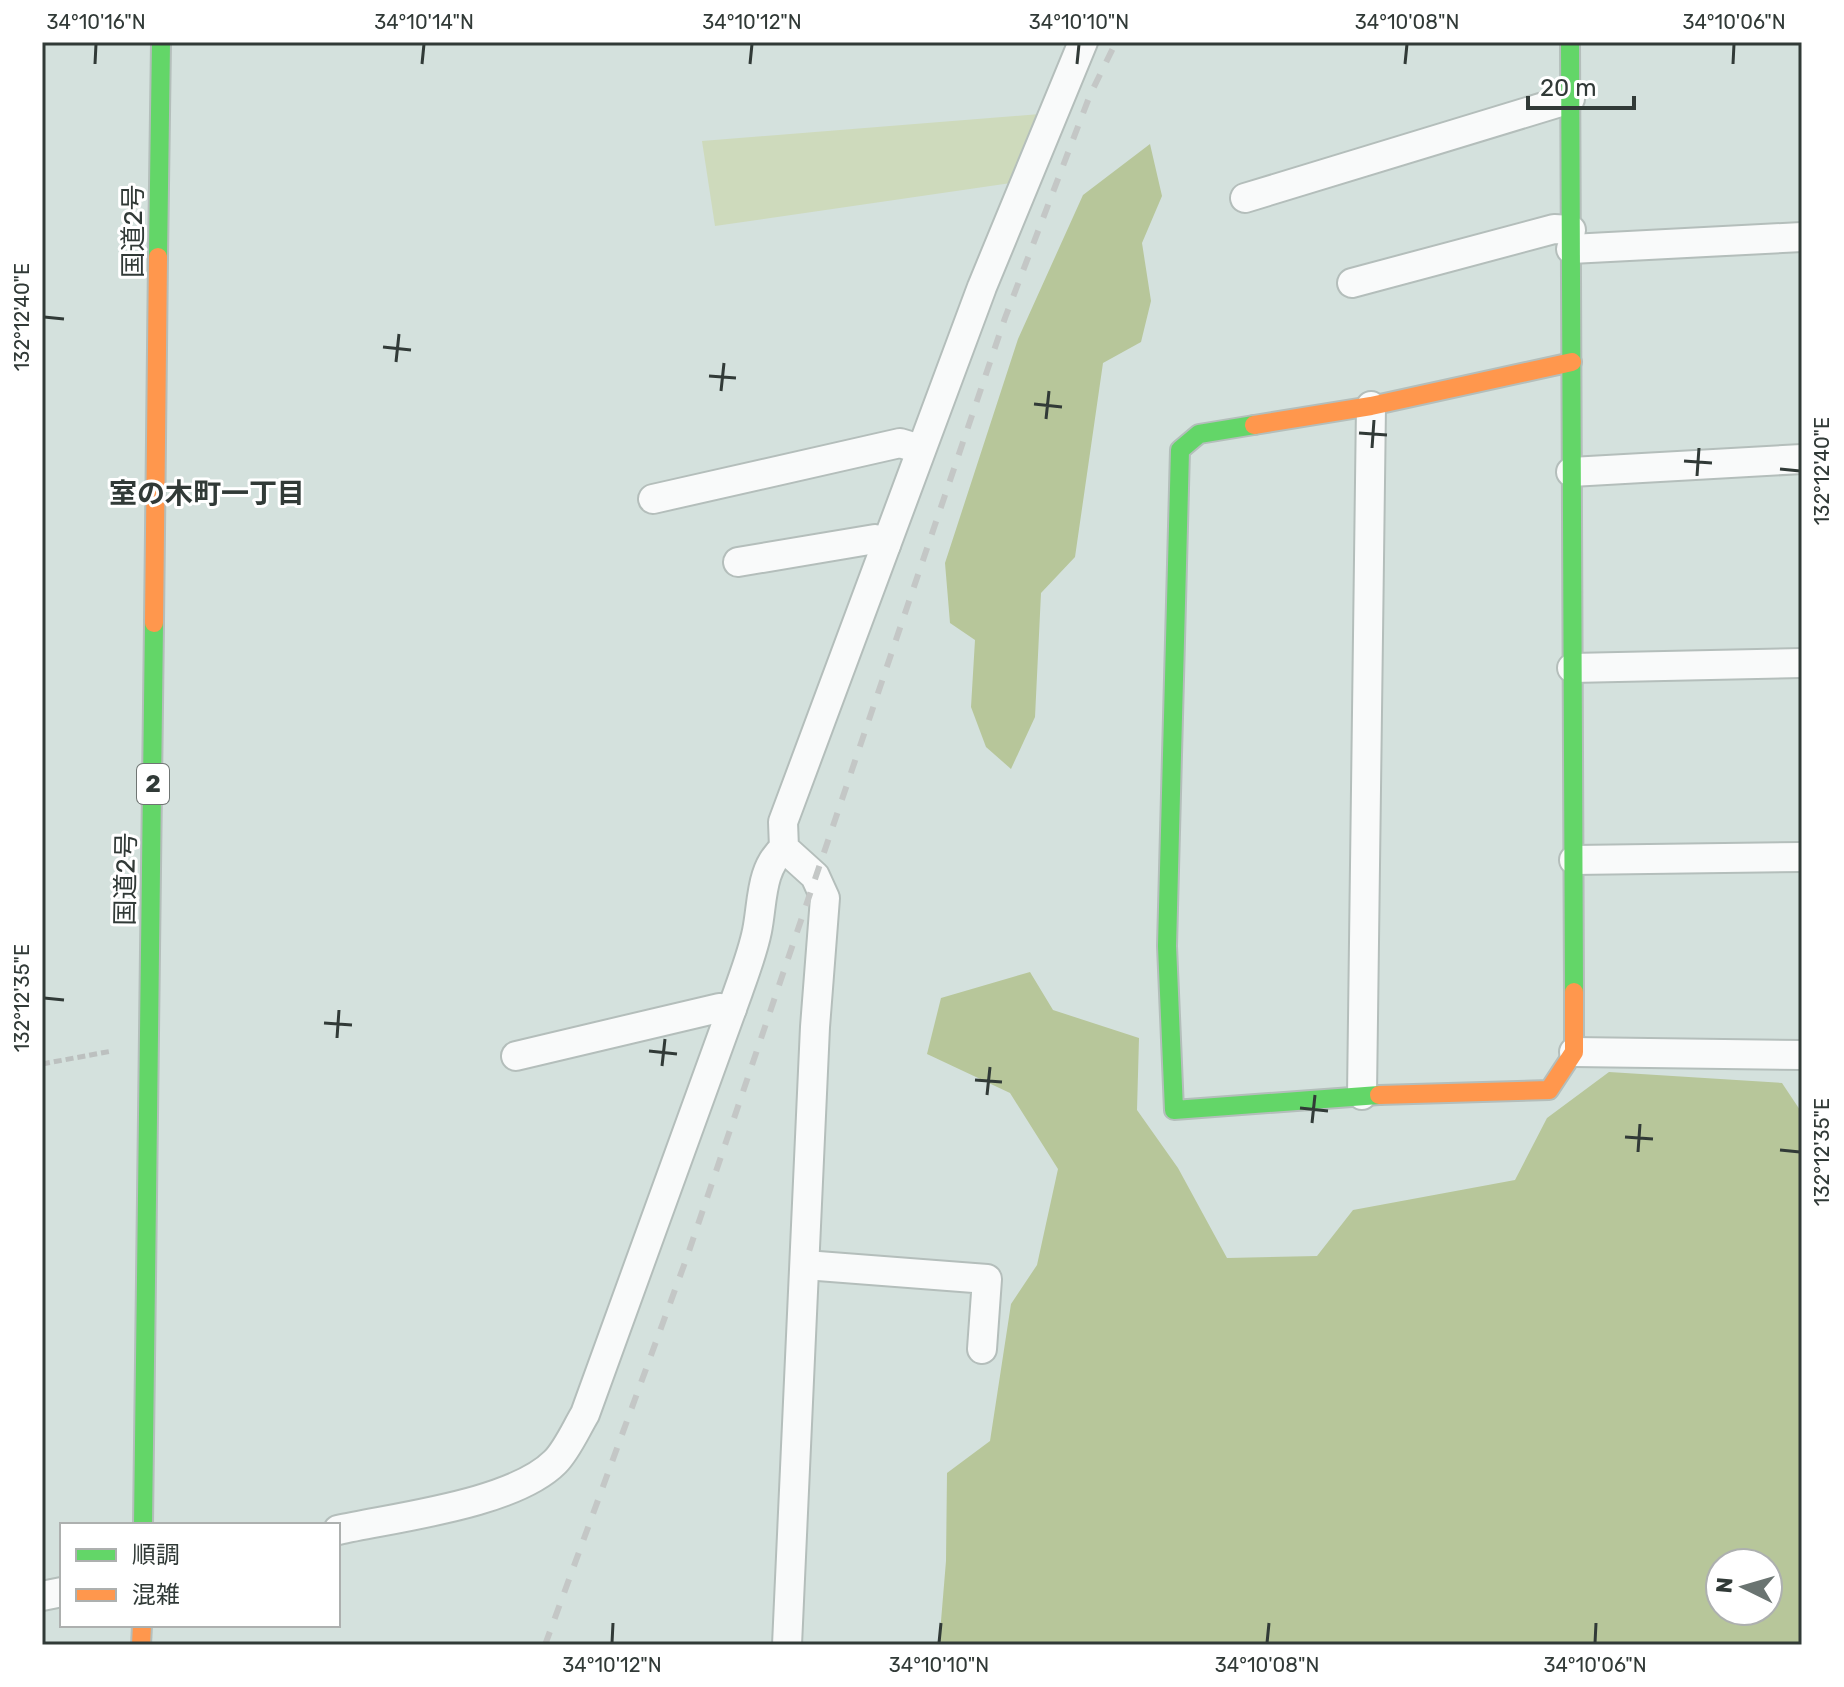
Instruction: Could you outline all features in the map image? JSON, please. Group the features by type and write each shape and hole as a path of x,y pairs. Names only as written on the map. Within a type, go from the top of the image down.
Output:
{"main road":[{"name":"国道2号","path":"143,1523 161,42"},
{"path":"1570,42 1572,362 1571,472 1574,860 1574,1052 1549,1090 1362,1095 1174,1110 1167,946 1180,450 1199,434 1371,406 1572,362"}],"street":[{"path":"787,1645 815,1027 825,898 815,876 784,848 783,822 987,273 1083,42"},
{"path":"1245,198 1570,99"},
{"path":"1352,283 1554,229 1571,239 1802,237"},
{"path":"1362,1095 1371,406"},
{"path":"653,499 900,443 920,449"},
{"path":"1571,472 1802,459"},
{"path":"738,562 875,539 886,545"},
{"path":"1572,668 1802,663"},
{"path":"340,1530 477,1500 520,1486 556,1461 585,1414 732,1009 757,932 765,877 774,857 784,848"},
{"path":"1574,860 1802,857"},
{"path":"516,1056 719,1008 732,1009"},
{"path":"1574,1052 1802,1055"},
{"path":"805,1265 987,1279 982,1349"}],"path":[{"path":"42,1064 119,1050 150,1051"}],"green space":[{"path":"1040,114 1011,183 715,226 702,141"},
{"path":"1150,144 1162,196 1142,243 1151,301 1141,342 1103,363 1075,557 1041,593 1035,717 1011,769 986,747 971,707 975,640 950,623 945,563 1018,339 1083,195"},
{"path":"1030,972 1053,1010 1139,1038 1137,1110 1178,1168 1227,1258 1317,1256 1353,1210 1515,1180 1547,1118 1609,1072 1782,1083 1802,1113 1802,1645 939,1645 946,1561 947,1473 990,1441 1011,1304 1037,1265 1058,1169 1010,1093 927,1054 941,998"}],"railway":[{"path":"545,1645 687,1257 1005,318 1090,95 1116,42"}],"traffic: fast":[{"path":"158,257 161,42"},
{"path":"1570,42 1574,992"},
{"path":"1254,425 1199,434 1180,450 1167,946 1174,1110 1379,1095"},
{"path":"143,1523 154,623"}],"traffic: slow":[{"path":"154,623 158,257"},
{"path":"1254,425 1371,406 1572,362"},
{"path":"1379,1095 1549,1090 1574,1052 1574,992"},
{"path":"141,1645 142,1627"}],"district":[{"name":"室の木町一丁目","path":"207,493"}]}
